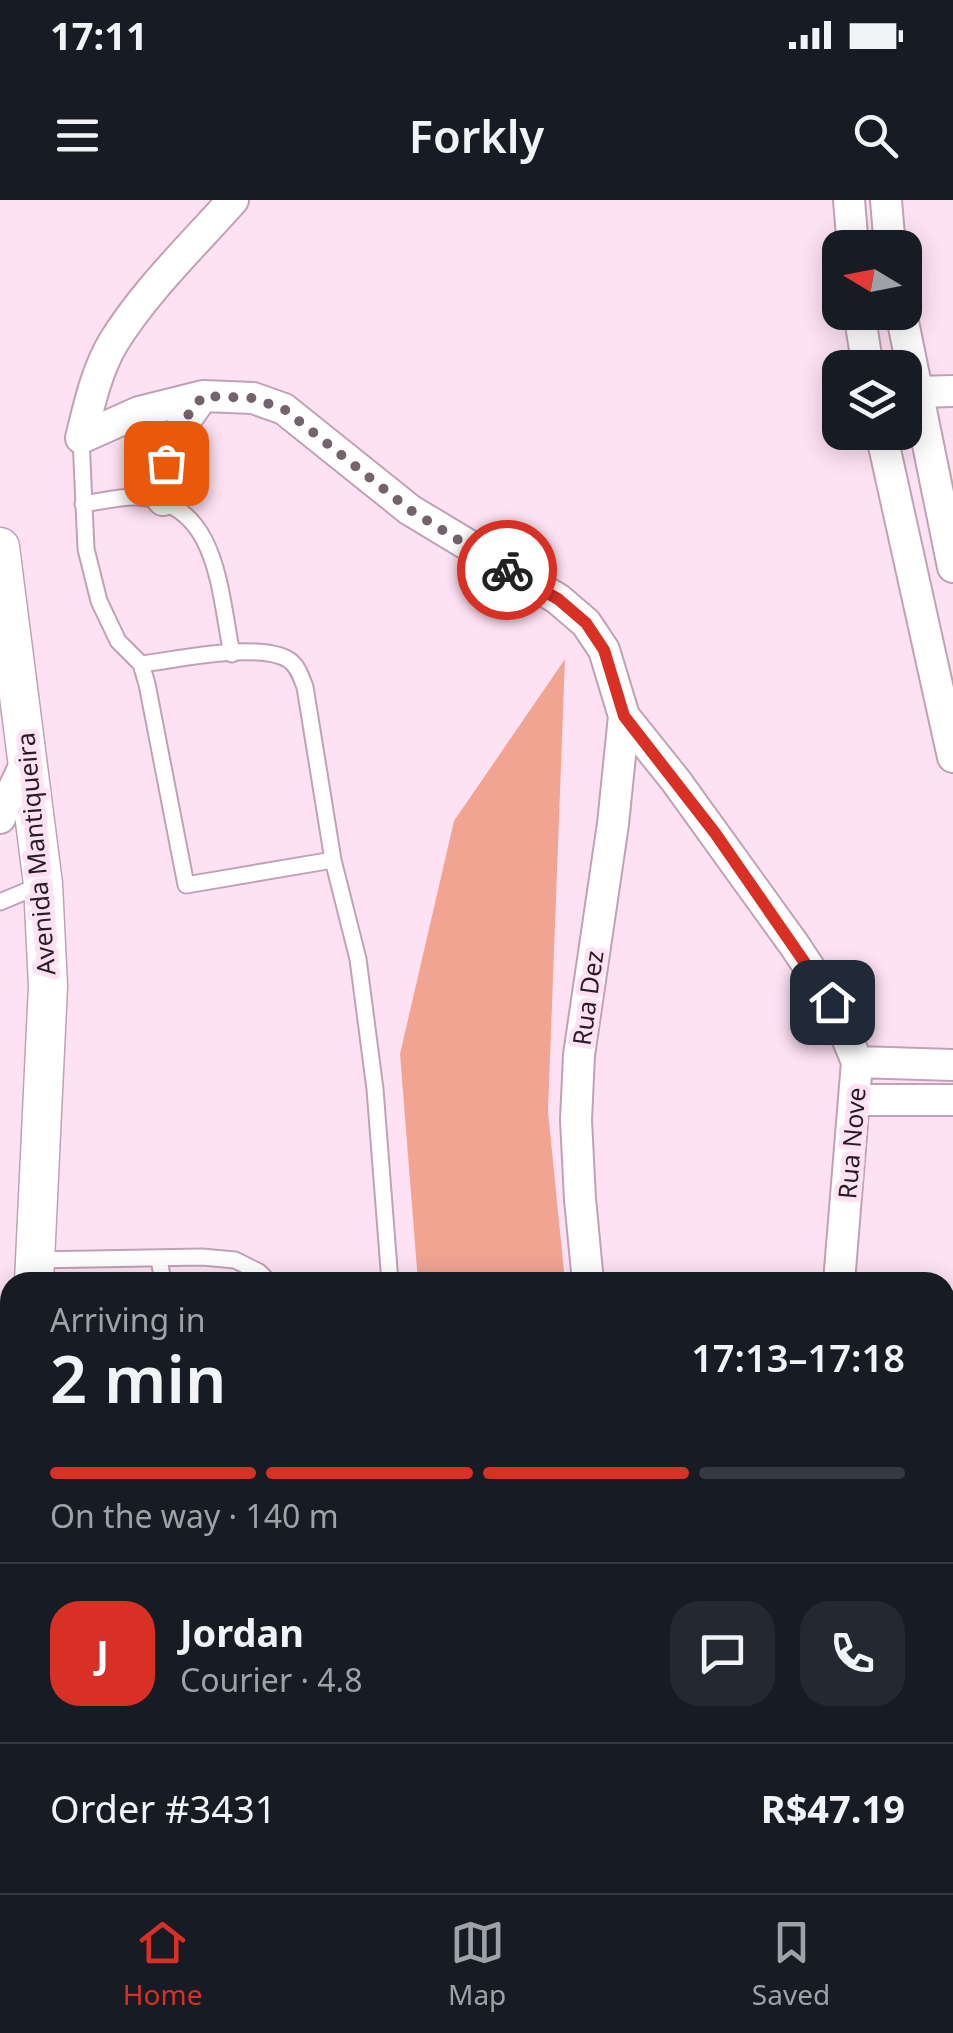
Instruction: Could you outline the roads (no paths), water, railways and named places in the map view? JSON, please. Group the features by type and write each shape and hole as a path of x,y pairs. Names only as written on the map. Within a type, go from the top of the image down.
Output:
{"street":[{"path":"81,438 94,384 112,344 143,302 232,200"},
{"path":"849,200 852,230"},
{"path":"886,200 888,230"},
{"path":"922,393 953,390"},
{"path":"81,438 138,412 203,396 252,398 284,409 410,510 558,599 586,623 604,650 624,716"},
{"path":"163,500 166,463 178,428 203,396"},
{"path":"922,439 953,567"},
{"path":"885,450 953,757"},
{"name":"Avenida Mantiqueira","path":"0,547 5,614 43,884 48,986 35,1271"},
{"name":"Rua Nove","path":"624,716 795,946 832,1002 857,1062 840,1272"},
{"name":"Rua Dez","path":"587,1272 576,1120 580,1055 614,824 624,716"},
{"path":"0,818 28,758"},
{"path":"857,1062 953,1065"},
{"path":"856,1100 953,1100"}],"lane":[{"path":"81,438 86,549 99,602 118,641 140,664 186,885 333,860"},
{"path":"83,504 134,496 163,500 192,520 208,542 232,654"},
{"path":"140,664 232,654 272,654 289,660 305,686 333,860 358,958 375,1088 389,1272"},
{"path":"0,902 43,884"},
{"path":"35,1271 202,1256 235,1260 260,1272"},
{"path":"159,1258 161,1272"}]}
